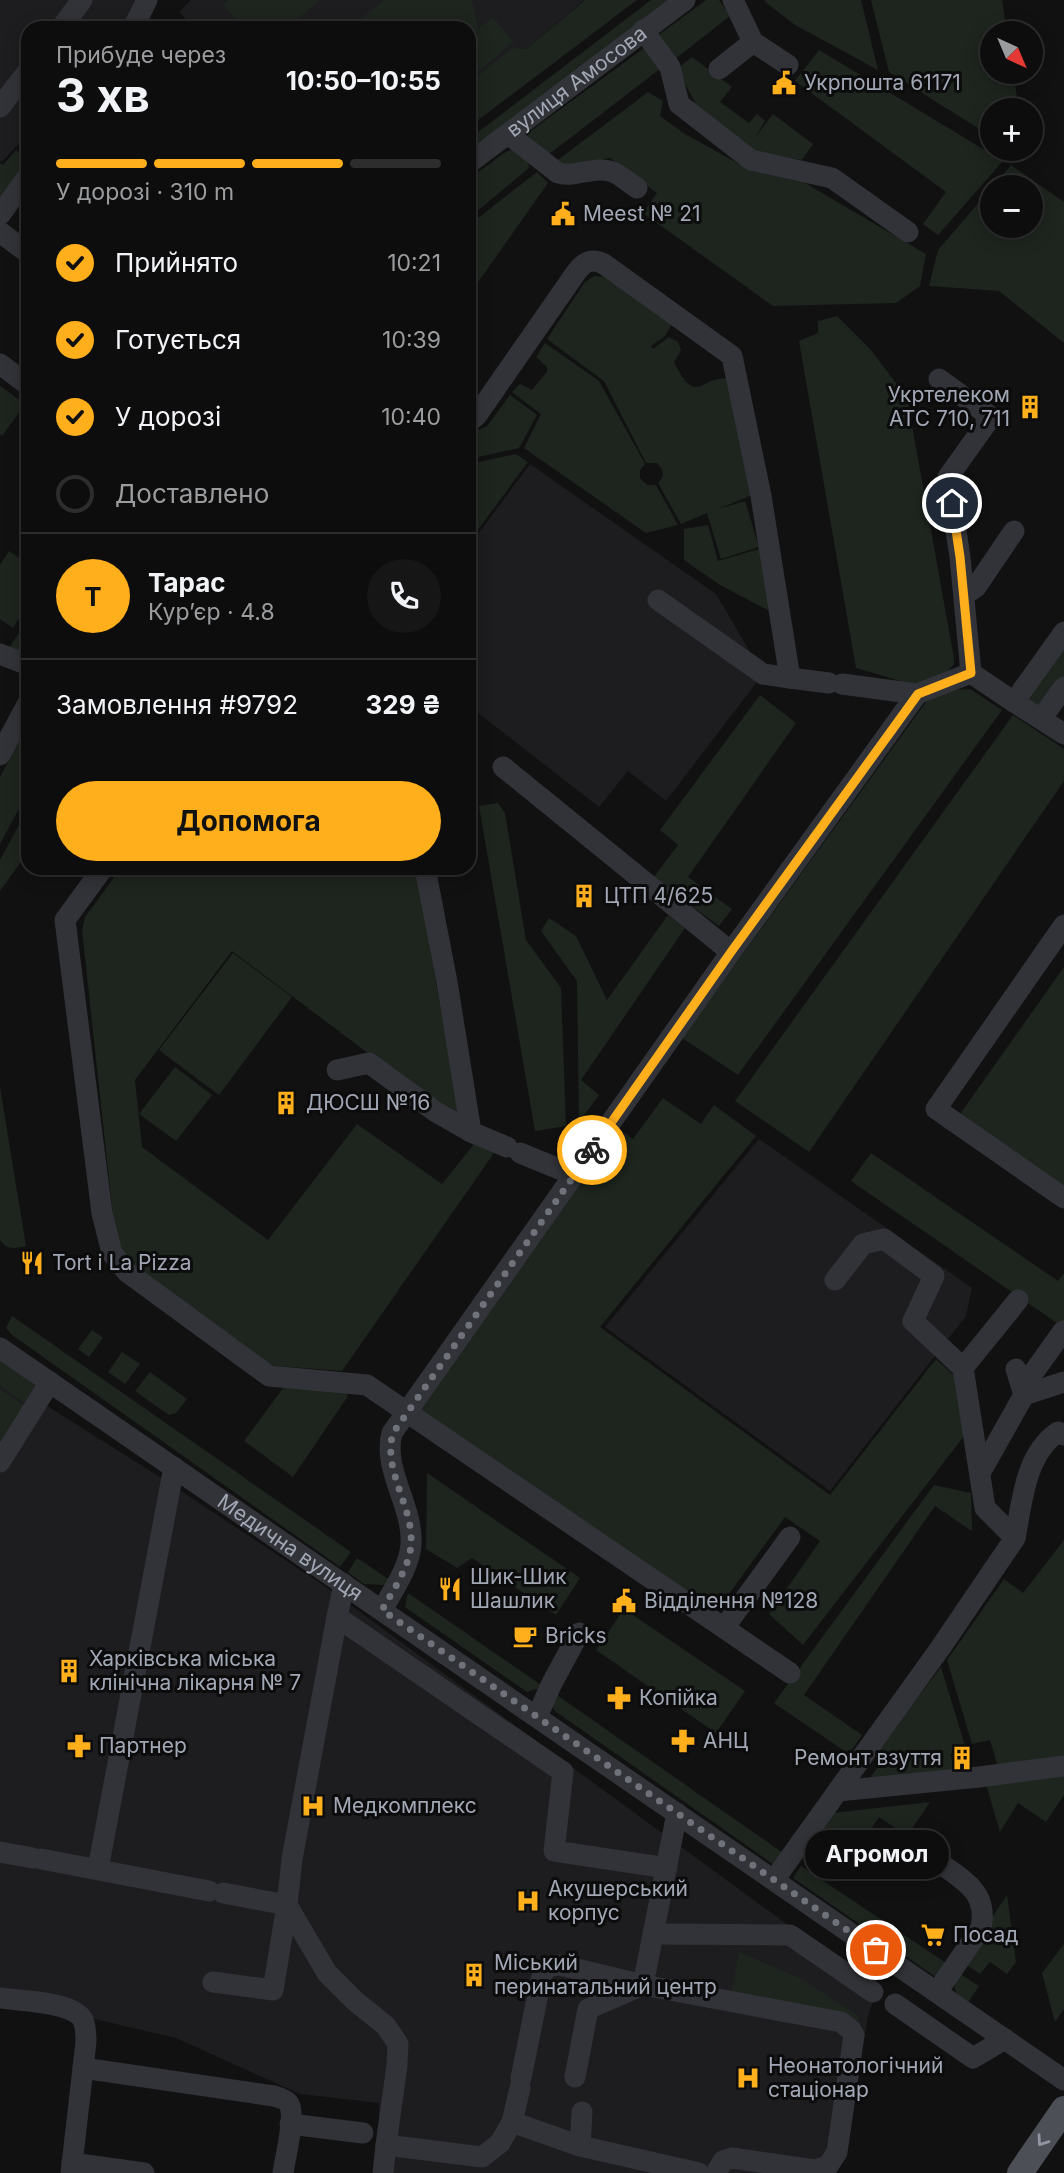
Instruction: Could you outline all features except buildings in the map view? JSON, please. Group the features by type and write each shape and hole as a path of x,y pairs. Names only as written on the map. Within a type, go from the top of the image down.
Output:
{"main road":[{"path":"1020,2173 1064,2109"}],"street":[{"path":"66,21 82,0"},
{"path":"137,21 148,0"},
{"name":"вулиця Амосова","path":"476,158 685,0"},
{"path":"733,0 753,42 788,65"},
{"path":"643,30 670,67 679,104 741,153 751,160 832,178 908,232"},
{"path":"719,69 753,42"},
{"path":"0,107 21,80"},
{"path":"508,134 558,173 567,175 604,170 615,173 637,188"},
{"path":"21,189 0,229 21,247"},
{"path":"476,414 582,264 590,260 598,261 609,268 732,356 761,496 790,678"},
{"path":"0,364 21,379"},
{"path":"939,379 991,417 948,477 964,595 971,673"},
{"path":"964,595 976,587 1014,531"},
{"path":"658,600 763,674 918,694 971,673"},
{"path":"1014,702 1064,632"},
{"path":"0,654 21,662"},
{"path":"971,673 1064,734"},
{"path":"1041,719 1064,687"},
{"path":"382,1610 398,1581 411,1547 407,1512 390,1452 393,1433 731,952 918,694"},
{"path":"0,755 21,716"},
{"path":"503,768 731,952"},
{"path":"98,875 65,920 102,1213 112,1253 119,1263 138,1283 269,1376 367,1385 790,1673"},
{"path":"426,875 471,1132"},
{"path":"1064,925 936,1109 1064,1198"},
{"path":"337,1070 369,1063 436,1112 471,1132 574,1175"},
{"path":"835,1280 863,1244 884,1239 934,1276 913,1321 963,1368 985,1508 1015,1538"},
{"path":"963,1368 1018,1300"},
{"path":"980,1472 1024,1395 1031,1377 1063,1331"},
{"name":"Медична вулиця","path":"0,1348 1064,2080"},
{"path":"1016,1369 1024,1395"},
{"path":"0,1462 50,1382"},
{"path":"1024,1395 1064,1382"},
{"path":"774,1880 941,1647 1015,1538 1030,1469 1051,1437 1058,1432 1064,1435"},
{"path":"98,1869 174,1467"},
{"path":"724,1628 790,1537"},
{"path":"213,1982 273,1990 292,1859 344,1584"},
{"path":"337,1617 563,1772 554,1851 667,1868"},
{"path":"537,1717 579,1633"},
{"path":"838,1791 1064,1766"},
{"path":"643,1985 677,1813"},
{"path":"0,1852 287,1905 327,1973 355,2001 386,2026 398,2044 383,2173"},
{"path":"937,1992 981,1928 983,1916 982,1905 969,1884 941,1864"},
{"path":"655,1934 790,1935 873,1992"},
{"path":"386,2145 482,2157 500,2143 512,2122 540,1984 549,1966 560,1965 643,1985 841,2022 851,2030 853,2035 837,2152 828,2166 815,2170 732,2158 723,2161 716,2173"},
{"path":"575,2077 588,2009 643,1985"},
{"path":"0,1998 52,2004 75,2012 83,2020 83,2068 71,2168 144,2173"},
{"path":"895,2004 973,2058 1005,2039"},
{"path":"83,2068 274,2096 288,2102 290,2124 283,2173"},
{"path":"580,2146 582,2112"},
{"path":"512,2122 580,2146 699,2173"},
{"path":"290,2124 363,2133"}],"shaded area":[{"path":"0,0 135,0 125,21 21,21 21,141 2,162"},
{"path":"191,0 584,0 526,49 476,79 476,21 187,21 179,12"},
{"path":"229,0 320,0 295,21 237,21 223,5"},
{"path":"384,0 472,0 478,29 493,17 514,42 476,73 476,21 358,21"},
{"path":"585,0 637,0 476,122 476,77 512,48 526,49"},
{"path":"651,0 668,0 476,146 476,134"},
{"path":"706,0 719,0 730,16 670,63 656,37"},
{"path":"861,0 878,70 795,25 764,1"},
{"path":"871,0 1002,0 1005,21 980,21 980,84 1015,84 1017,98 980,98 980,129 889,72"},
{"path":"647,46 665,65 552,152 548,154 527,136 532,130"},
{"path":"819,50 980,147 980,161 1003,161 991,175 980,175 980,187 938,235 923,224 946,192 795,81"},
{"path":"692,57 732,87 720,102 749,123 757,114 765,121 754,139 773,114 813,144 802,160 754,152 696,104 677,69"},
{"path":"648,92 663,101 660,116 685,134 752,171 805,183 926,254 920,286 896,303 773,306 643,213 657,193 610,158 570,167 555,162"},
{"path":"513,149 528,162 529,168 476,212 476,174"},
{"path":"16,150 21,154 21,176 0,204 0,163 3,165"},
{"path":"1011,165 1025,175 1002,175"},
{"path":"537,172 548,183 476,285 476,220"},
{"path":"1043,187 1064,202 1064,343 999,291 929,286 938,250 980,201 980,238 1043,238"},
{"path":"594,276 607,277 672,324 665,336 651,346 653,349 669,337 678,342 681,350 674,362 688,384 694,387 729,378 757,493 718,509 745,501 759,547 721,559 707,513 681,524 658,483 663,476 661,468 657,463 646,463 604,381 547,339 585,282"},
{"path":"837,316 871,350 907,398 954,658 954,664 948,671 914,685 856,668 799,341 818,333 818,321"},
{"path":"545,343 599,381 645,464 640,470 640,478 647,485 656,485 678,525 646,533 524,448 541,414 512,392 520,384 532,390 547,372 547,367 536,357"},
{"path":"0,386 21,401 21,410 2,436"},
{"path":"510,395 537,415 519,448 476,457 476,431 487,426"},
{"path":"516,454 528,462 476,533 476,463"},
{"path":"530,464 716,594 763,674 666,801 628,771 599,807 476,711 476,537"},
{"path":"708,525 718,561 766,547 777,615 720,585 684,560 684,529"},
{"path":"9,551 21,559 21,615 13,628 0,619 0,565"},
{"path":"21,630 21,656 7,651"},
{"path":"1064,642 1064,680 1040,715 1024,697"},
{"path":"970,689 1002,710 738,1075 682,1038 926,702 951,690"},
{"path":"760,695 796,723 688,877 732,909 719,926 653,878 678,845 660,830"},
{"path":"1013,715 1064,749 1064,781 809,1152 735,1101"},
{"path":"21,738 21,805 0,844 0,777"},
{"path":"498,803 505,813 526,940 561,988 566,1126 535,1131 479,806"},
{"path":"21,821 21,862 0,891 0,860"},
{"path":"116,875 417,875 461,1123 232,951 135,1080 142,1147 268,1240 357,1124 442,1184 474,1144 494,1153 342,1371 265,1365 143,1275 121,1252 115,1234 82,930 85,917"},
{"path":"668,915 685,928 581,1080 599,1095 579,1122 577,981 541,931 549,918 576,936 607,1000"},
{"path":"233,953 292,997 219,1095 159,1050"},
{"path":"1064,967 1064,1184 1060,1189 958,1117"},
{"path":"175,1067 212,1095 176,1141 139,1114"},
{"path":"0,1087 26,1246 15,1248 6,1246 0,1240"},
{"path":"663,1098 701,1124 714,1105 756,1136 600,1327 830,1495 936,1359 957,1378 964,1436 803,1645 769,1614 820,1541 785,1517 715,1613 419,1411 616,1127 633,1139"},
{"path":"759,1139 972,1288 966,1316 830,1491 605,1327"},
{"path":"871,1153 1058,1281 1064,1273 1064,1328 851,1181"},
{"path":"12,1316 351,1552 340,1567 12,1335 6,1328"},
{"path":"92,1330 103,1338 89,1357 78,1349"},
{"path":"122,1352 140,1364 125,1384 108,1372"},
{"path":"0,1358 36,1385 27,1404 0,1386"},
{"path":"150,1372 187,1399 176,1413 169,1415 135,1391"},
{"name":"Медкомплекс","path":"0,1376 323,1585 877,1990 869,2012 841,2166 834,2173 381,2173 379,2103 300,2094 176,2038 0,1997"},
{"path":"286,1384 347,1393 348,1396 293,1477 244,1441"},
{"path":"0,1389 25,1406 0,1448"},
{"path":"427,1473 580,1578 556,1615 472,1558 457,1568 426,1549"},
{"path":"934,1485 971,1493 972,1531 935,1506 804,1695 862,1735 849,1754 774,1703"},
{"path":"1064,1540 1064,1762 999,1770 990,1740 972,1744 947,1660 1004,1579 1023,1593"},
{"path":"357,1558 390,1580 386,1585 364,1584 348,1572"},
{"path":"408,1593 544,1687 527,1692 405,1607"},
{"path":"624,1609 745,1691 716,1733 596,1650"},
{"path":"941,1667 966,1749 950,1754 957,1776 864,1786 884,1759 876,1753"},
{"path":"554,1693 786,1855 777,1867 555,1711 549,1700"},
{"path":"1064,1773 1064,1795 1046,1822 1018,1803 1000,1832 986,1784"},
{"path":"930,1802 907,1836 879,1817 856,1852 822,1828 832,1813"},
{"path":"801,1866 949,1965 940,1980 793,1878"},
{"path":"1007,1895 1016,1962 1007,1974 990,1962 980,1974 962,1962"},
{"path":"1064,1944 1064,2009 1055,2022 1042,1973"},
{"path":"739,1952 800,1978 860,2017 851,2030 730,2001"},
{"path":"959,1973 979,1986 967,2004 955,1990"}],"way so far":[{"path":"592,1150 393,1433 390,1452 407,1512 411,1547 408,1560 382,1610 876,1950"}],"place":[{"name":"Укрпошта 61171","path":"784,83"},
{"name":"Meest № 21","path":"563,214"},
{"name":"Укртелеком АТС 710, 711","path":"1030,407"},
{"name":"ЦТП 4/625","path":"584,896"},
{"name":"ДЮСШ №16","path":"286,1103"},
{"name":"Tort i La Pizza","path":"32,1263"},
{"name":"Шик-Шик Шашлик","path":"450,1589"},
{"name":"Відділення №128","path":"624,1601"},
{"name":"Bricks","path":"525,1636"},
{"name":"Харківська міська клінічна лікарня № 7","path":"69,1671"},
{"name":"Копійка","path":"619,1698"},
{"name":"АНЦ","path":"683,1741"},
{"name":"Партнер","path":"79,1746"},
{"name":"Ремонт взуття","path":"962,1758"},
{"name":"Медкомплекс","path":"313,1806"},
{"name":"Акушерський корпус","path":"528,1901"},
{"name":"Посад","path":"933,1935"},
{"name":"Агромол","path":"876,1950"},
{"name":"Міський перинатальний центр","path":"474,1975"},
{"name":"Неонатологічний стаціонар","path":"748,2078"}],"route":[{"path":"592,1150 918,694 971,673 952,503"}]}
